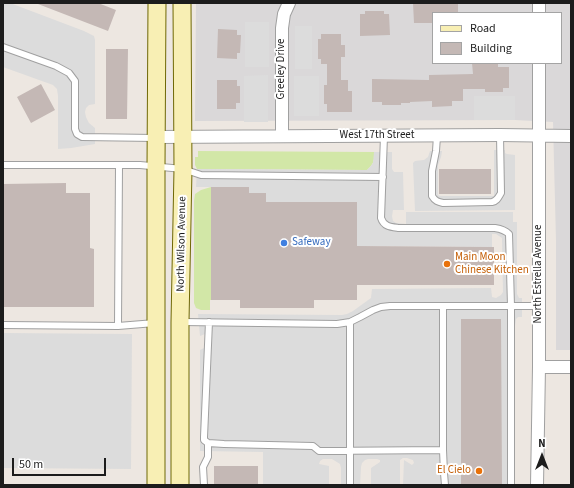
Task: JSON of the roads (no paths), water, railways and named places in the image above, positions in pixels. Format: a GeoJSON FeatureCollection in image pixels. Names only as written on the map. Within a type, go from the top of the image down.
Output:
{"type":"FeatureCollection","features":[{"type":"Feature","properties":{"kind":"main road"},"geometry":{"type":"LineString","coordinates":[[156,485],[156,167],[158,3]]}},
{"type":"Feature","properties":{"kind":"main road","name":"North Wilson Avenue"},"geometry":{"type":"LineString","coordinates":[[180,485],[180,322],[183,169],[182,3]]}},
{"type":"Feature","properties":{"kind":"main road"},"geometry":{"type":"LineString","coordinates":[[156,229],[166,253],[166,300],[170,317],[180,322]]}},
{"type":"Feature","properties":{"kind":"street","name":"Greeley Drive"},"geometry":{"type":"LineString","coordinates":[[282,136],[282,28],[284,14],[289,3]]}},
{"type":"Feature","properties":{"kind":"street","name":"North Estrella Avenue"},"geometry":{"type":"LineString","coordinates":[[537,485],[540,367],[539,64]]}},
{"type":"Feature","properties":{"kind":"street","name":"West 17th Street"},"geometry":{"type":"LineString","coordinates":[[157,138],[282,136],[571,136]]}},
{"type":"Feature","properties":{"kind":"street"},"geometry":{"type":"LineString","coordinates":[[540,367],[571,367]]}},
{"type":"Feature","properties":{"kind":"lane"},"geometry":{"type":"LineString","coordinates":[[3,47],[56,66],[69,73],[75,81],[75,129],[77,134],[82,137],[157,138]]}},
{"type":"Feature","properties":{"kind":"lane"},"geometry":{"type":"LineString","coordinates":[[437,136],[432,171],[432,196],[434,200],[443,203],[492,202],[499,198],[501,193],[500,135]]}},
{"type":"Feature","properties":{"kind":"lane"},"geometry":{"type":"LineString","coordinates":[[384,136],[382,218],[386,225],[389,227],[399,228],[496,228],[502,229],[509,234],[511,306],[511,485]]}},
{"type":"Feature","properties":{"kind":"lane"},"geometry":{"type":"LineString","coordinates":[[3,165],[140,165],[183,169],[201,175],[383,177]]}},
{"type":"Feature","properties":{"kind":"lane"},"geometry":{"type":"LineString","coordinates":[[118,326],[119,165]]}},
{"type":"Feature","properties":{"kind":"lane"},"geometry":{"type":"LineString","coordinates":[[180,322],[337,324],[350,322],[373,310],[390,306],[539,306]]}},
{"type":"Feature","properties":{"kind":"lane"},"geometry":{"type":"LineString","coordinates":[[443,306],[443,450],[445,485]]}},
{"type":"Feature","properties":{"kind":"lane"},"geometry":{"type":"LineString","coordinates":[[209,322],[204,437],[204,440],[208,443],[313,446],[319,451],[443,450]]}},
{"type":"Feature","properties":{"kind":"lane"},"geometry":{"type":"LineString","coordinates":[[350,322],[350,485]]}},
{"type":"Feature","properties":{"kind":"lane"},"geometry":{"type":"LineString","coordinates":[[3,324],[118,326],[156,323]]}},
{"type":"Feature","properties":{"kind":"lane"},"geometry":{"type":"LineString","coordinates":[[204,485],[203,467],[208,457],[208,443]]}},
{"type":"Feature","properties":{"kind":"place","name":"Safeway"},"geometry":{"type":"Point","coordinates":[284,243]}},
{"type":"Feature","properties":{"kind":"place","name":"Main Moon Chinese Kitchen"},"geometry":{"type":"Point","coordinates":[447,264]}},
{"type":"Feature","properties":{"kind":"place","name":"El Cielo"},"geometry":{"type":"Point","coordinates":[479,471]}}]}
